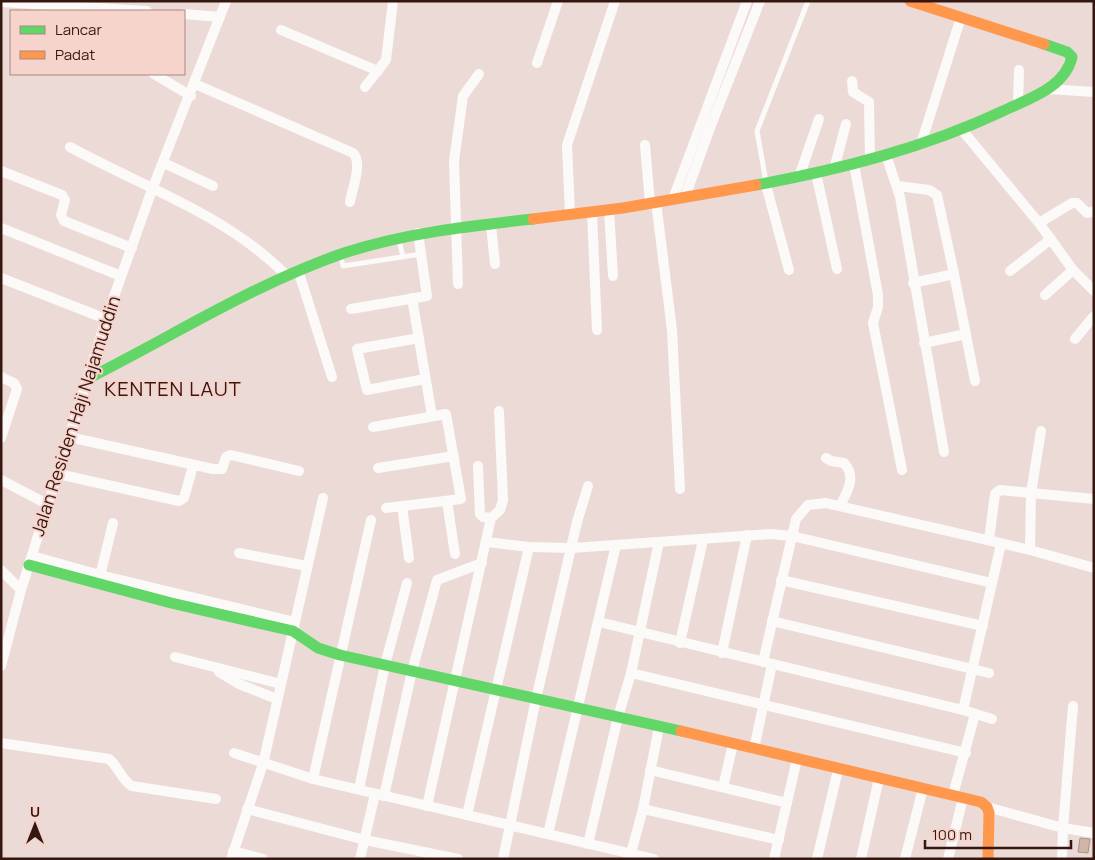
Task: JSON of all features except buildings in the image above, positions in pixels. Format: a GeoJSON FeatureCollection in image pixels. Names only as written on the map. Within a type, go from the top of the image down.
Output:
{"type":"FeatureCollection","features":[{"type":"Feature","properties":{"kind":"street","name":"Jalan Residen Haji Najamuddin"},"geometry":{"type":"LineString","coordinates":[[1,666],[5,634],[49,505],[106,319],[153,188],[191,96],[226,1]]}},
{"type":"Feature","properties":{"kind":"street"},"geometry":{"type":"LineString","coordinates":[[365,87],[387,56],[393,1]]}},
{"type":"Feature","properties":{"kind":"street"},"geometry":{"type":"LineString","coordinates":[[538,63],[558,1]]}},
{"type":"Feature","properties":{"kind":"street"},"geometry":{"type":"LineString","coordinates":[[570,215],[567,145],[615,1]]}},
{"type":"Feature","properties":{"kind":"street"},"geometry":{"type":"LineString","coordinates":[[673,199],[747,1]]}},
{"type":"Feature","properties":{"kind":"street"},"geometry":{"type":"LineString","coordinates":[[686,197],[710,128],[760,1]]}},
{"type":"Feature","properties":{"kind":"street"},"geometry":{"type":"LineString","coordinates":[[89,378],[144,352],[217,309],[286,275],[340,255],[418,233],[653,203],[766,184],[870,160],[962,130],[1018,104],[1048,89],[1069,68],[1072,61],[1070,54],[1011,32],[910,1]]}},
{"type":"Feature","properties":{"kind":"street"},"geometry":{"type":"LineString","coordinates":[[1,2],[90,4],[139,10]]}},
{"type":"Feature","properties":{"kind":"street"},"geometry":{"type":"LineString","coordinates":[[185,14],[220,17]]}},
{"type":"Feature","properties":{"kind":"street"},"geometry":{"type":"LineString","coordinates":[[921,144],[962,17]]}},
{"type":"Feature","properties":{"kind":"street"},"geometry":{"type":"LineString","coordinates":[[280,30],[378,71]]}},
{"type":"Feature","properties":{"kind":"street"},"geometry":{"type":"LineString","coordinates":[[1018,104],[1019,70]]}},
{"type":"Feature","properties":{"kind":"street"},"geometry":{"type":"LineString","coordinates":[[458,284],[454,228],[454,161],[462,99],[466,90],[479,74]]}},
{"type":"Feature","properties":{"kind":"street"},"geometry":{"type":"LineString","coordinates":[[156,75],[191,96]]}},
{"type":"Feature","properties":{"kind":"street"},"geometry":{"type":"LineString","coordinates":[[852,81],[852,91],[869,102],[870,160]]}},
{"type":"Feature","properties":{"kind":"street"},"geometry":{"type":"LineString","coordinates":[[195,84],[353,153],[357,158],[357,165],[350,202]]}},
{"type":"Feature","properties":{"kind":"street"},"geometry":{"type":"LineString","coordinates":[[1048,89],[1094,92]]}},
{"type":"Feature","properties":{"kind":"street"},"geometry":{"type":"LineString","coordinates":[[799,177],[819,119]]}},
{"type":"Feature","properties":{"kind":"street"},"geometry":{"type":"LineString","coordinates":[[834,169],[846,124]]}},
{"type":"Feature","properties":{"kind":"street"},"geometry":{"type":"LineString","coordinates":[[962,130],[1039,223],[1073,270],[1094,291]]}},
{"type":"Feature","properties":{"kind":"street"},"geometry":{"type":"LineString","coordinates":[[645,145],[672,330],[680,489]]}},
{"type":"Feature","properties":{"kind":"street"},"geometry":{"type":"LineString","coordinates":[[70,148],[153,188],[258,249],[286,275]]}},
{"type":"Feature","properties":{"kind":"street"},"geometry":{"type":"LineString","coordinates":[[886,155],[898,186],[913,283],[944,452]]}},
{"type":"Feature","properties":{"kind":"street"},"geometry":{"type":"LineString","coordinates":[[164,162],[213,186]]}},
{"type":"Feature","properties":{"kind":"street"},"geometry":{"type":"LineString","coordinates":[[854,164],[878,295],[878,307],[873,323],[902,470]]}},
{"type":"Feature","properties":{"kind":"street"},"geometry":{"type":"LineString","coordinates":[[1,171],[62,195],[65,200],[61,216],[64,221],[132,248]]}},
{"type":"Feature","properties":{"kind":"street"},"geometry":{"type":"LineString","coordinates":[[816,173],[837,269]]}},
{"type":"Feature","properties":{"kind":"street"},"geometry":{"type":"LineString","coordinates":[[766,184],[789,270]]}},
{"type":"Feature","properties":{"kind":"street"},"geometry":{"type":"LineString","coordinates":[[898,186],[929,190],[937,195],[974,381]]}},
{"type":"Feature","properties":{"kind":"street"},"geometry":{"type":"LineString","coordinates":[[1039,223],[1072,203],[1077,203],[1086,212],[1094,211]]}},
{"type":"Feature","properties":{"kind":"street"},"geometry":{"type":"LineString","coordinates":[[609,210],[613,276]]}},
{"type":"Feature","properties":{"kind":"street"},"geometry":{"type":"LineString","coordinates":[[592,212],[597,330]]}},
{"type":"Feature","properties":{"kind":"street"},"geometry":{"type":"LineString","coordinates":[[491,224],[495,264]]}},
{"type":"Feature","properties":{"kind":"street"},"geometry":{"type":"LineString","coordinates":[[1,228],[121,276]]}},
{"type":"Feature","properties":{"kind":"street"},"geometry":{"type":"LineString","coordinates":[[350,309],[427,296],[418,233]]}},
{"type":"Feature","properties":{"kind":"street"},"geometry":{"type":"LineString","coordinates":[[1010,271],[1051,239]]}},
{"type":"Feature","properties":{"kind":"street"},"geometry":{"type":"LineString","coordinates":[[298,270],[332,377]]}},
{"type":"Feature","properties":{"kind":"street"},"geometry":{"type":"LineString","coordinates":[[1045,295],[1073,270]]}},
{"type":"Feature","properties":{"kind":"street"},"geometry":{"type":"LineString","coordinates":[[913,283],[954,274]]}},
{"type":"Feature","properties":{"kind":"street"},"geometry":{"type":"LineString","coordinates":[[1,278],[106,319]]}},
{"type":"Feature","properties":{"kind":"street"},"geometry":{"type":"LineString","coordinates":[[412,298],[432,416]]}},
{"type":"Feature","properties":{"kind":"street"},"geometry":{"type":"LineString","coordinates":[[1076,339],[1094,316]]}},
{"type":"Feature","properties":{"kind":"street"},"geometry":{"type":"LineString","coordinates":[[924,343],[966,334]]}},
{"type":"Feature","properties":{"kind":"street"},"geometry":{"type":"LineString","coordinates":[[419,338],[357,349],[367,390],[426,379]]}},
{"type":"Feature","properties":{"kind":"street"},"geometry":{"type":"LineString","coordinates":[[1,377],[14,383],[17,391],[1,438]]}},
{"type":"Feature","properties":{"kind":"street"},"geometry":{"type":"LineString","coordinates":[[427,806],[453,682],[487,542],[491,518],[500,510],[503,500],[498,412]]}},
{"type":"Feature","properties":{"kind":"street"},"geometry":{"type":"LineString","coordinates":[[373,427],[446,414],[461,499],[386,508]]}},
{"type":"Feature","properties":{"kind":"street"},"geometry":{"type":"LineString","coordinates":[[1030,550],[1031,493],[1041,431]]}},
{"type":"Feature","properties":{"kind":"street"},"geometry":{"type":"LineString","coordinates":[[69,437],[193,466],[221,470],[226,457],[231,455],[299,470]]}},
{"type":"Feature","properties":{"kind":"street"},"geometry":{"type":"LineString","coordinates":[[378,468],[454,456]]}},
{"type":"Feature","properties":{"kind":"street"},"geometry":{"type":"LineString","coordinates":[[826,458],[831,461],[844,463],[850,473],[849,490],[840,506]]}},
{"type":"Feature","properties":{"kind":"street"},"geometry":{"type":"LineString","coordinates":[[58,474],[179,501],[184,498],[193,466]]}},
{"type":"Feature","properties":{"kind":"street"},"geometry":{"type":"LineString","coordinates":[[478,466],[480,514],[483,517],[491,518]]}},
{"type":"Feature","properties":{"kind":"street"},"geometry":{"type":"LineString","coordinates":[[1,480],[49,505]]}},
{"type":"Feature","properties":{"kind":"street"},"geometry":{"type":"LineString","coordinates":[[503,859],[536,699],[578,516],[588,486]]}},
{"type":"Feature","properties":{"kind":"street"},"geometry":{"type":"LineString","coordinates":[[989,540],[994,494],[1000,490],[1094,499]]}},
{"type":"Feature","properties":{"kind":"street"},"geometry":{"type":"LineString","coordinates":[[263,859],[232,855],[263,764],[323,498]]}},
{"type":"Feature","properties":{"kind":"street"},"geometry":{"type":"LineString","coordinates":[[447,500],[455,554]]}},
{"type":"Feature","properties":{"kind":"street"},"geometry":{"type":"LineString","coordinates":[[754,749],[764,706],[772,621],[796,519],[805,506],[826,503],[840,506],[1030,550],[1094,568]]}},
{"type":"Feature","properties":{"kind":"street"},"geometry":{"type":"LineString","coordinates":[[402,506],[410,558]]}},
{"type":"Feature","properties":{"kind":"street"},"geometry":{"type":"LineString","coordinates":[[313,779],[371,520]]}},
{"type":"Feature","properties":{"kind":"street"},"geometry":{"type":"LineString","coordinates":[[99,580],[113,522]]}},
{"type":"Feature","properties":{"kind":"street"},"geometry":{"type":"LineString","coordinates":[[487,542],[529,547],[572,548],[703,540],[747,535],[792,536],[992,584]]}},
{"type":"Feature","properties":{"kind":"street"},"geometry":{"type":"LineString","coordinates":[[722,653],[747,535]]}},
{"type":"Feature","properties":{"kind":"street"},"geometry":{"type":"LineString","coordinates":[[680,643],[703,540]]}},
{"type":"Feature","properties":{"kind":"street"},"geometry":{"type":"LineString","coordinates":[[588,844],[618,717],[631,674],[659,542]]}},
{"type":"Feature","properties":{"kind":"street"},"geometry":{"type":"LineString","coordinates":[[963,710],[1001,544]]}},
{"type":"Feature","properties":{"kind":"street"},"geometry":{"type":"LineString","coordinates":[[548,834],[616,545]]}},
{"type":"Feature","properties":{"kind":"street"},"geometry":{"type":"LineString","coordinates":[[467,815],[529,547]]}},
{"type":"Feature","properties":{"kind":"street"},"geometry":{"type":"LineString","coordinates":[[239,553],[307,566]]}},
{"type":"Feature","properties":{"kind":"street"},"geometry":{"type":"LineString","coordinates":[[31,560],[99,580],[294,626],[318,648],[340,655],[453,682],[577,707],[838,770],[958,796],[980,802],[987,807],[1058,826],[1094,833]]}},
{"type":"Feature","properties":{"kind":"street"},"geometry":{"type":"LineString","coordinates":[[360,859],[437,580],[482,562]]}},
{"type":"Feature","properties":{"kind":"street"},"geometry":{"type":"LineString","coordinates":[[1,570],[21,590]]}},
{"type":"Feature","properties":{"kind":"street"},"geometry":{"type":"LineString","coordinates":[[781,580],[983,626]]}},
{"type":"Feature","properties":{"kind":"street"},"geometry":{"type":"LineString","coordinates":[[359,790],[385,665],[407,583]]}},
{"type":"Feature","properties":{"kind":"street"},"geometry":{"type":"LineString","coordinates":[[772,621],[988,673]]}},
{"type":"Feature","properties":{"kind":"street"},"geometry":{"type":"LineString","coordinates":[[599,622],[963,710],[992,719]]}},
{"type":"Feature","properties":{"kind":"street"},"geometry":{"type":"LineString","coordinates":[[175,657],[214,669],[280,684]]}},
{"type":"Feature","properties":{"kind":"street"},"geometry":{"type":"LineString","coordinates":[[214,669],[239,684],[277,699]]}},
{"type":"Feature","properties":{"kind":"street"},"geometry":{"type":"LineString","coordinates":[[631,674],[966,754]]}},
{"type":"Feature","properties":{"kind":"street"},"geometry":{"type":"LineString","coordinates":[[1062,859],[1058,826],[1073,706]]}},
{"type":"Feature","properties":{"kind":"street"},"geometry":{"type":"LineString","coordinates":[[948,859],[958,796],[975,714]]}},
{"type":"Feature","properties":{"kind":"street"},"geometry":{"type":"LineString","coordinates":[[631,853],[643,809],[659,727]]}},
{"type":"Feature","properties":{"kind":"street"},"geometry":{"type":"LineString","coordinates":[[1,743],[109,760],[115,764],[127,783],[132,786],[216,798]]}},
{"type":"Feature","properties":{"kind":"street"},"geometry":{"type":"LineString","coordinates":[[723,787],[732,744]]}},
{"type":"Feature","properties":{"kind":"street"},"geometry":{"type":"LineString","coordinates":[[234,753],[313,779],[654,859]]}},
{"type":"Feature","properties":{"kind":"street"},"geometry":{"type":"LineString","coordinates":[[774,859],[797,760]]}},
{"type":"Feature","properties":{"kind":"street"},"geometry":{"type":"LineString","coordinates":[[650,770],[787,802]]}},
{"type":"Feature","properties":{"kind":"street"},"geometry":{"type":"LineString","coordinates":[[817,859],[838,770]]}},
{"type":"Feature","properties":{"kind":"street"},"geometry":{"type":"LineString","coordinates":[[861,859],[879,778]]}},
{"type":"Feature","properties":{"kind":"street"},"geometry":{"type":"LineString","coordinates":[[905,859],[923,788]]}},
{"type":"Feature","properties":{"kind":"street"},"geometry":{"type":"LineString","coordinates":[[987,807],[988,859]]}},
{"type":"Feature","properties":{"kind":"street"},"geometry":{"type":"LineString","coordinates":[[247,809],[365,840],[458,859]]}},
{"type":"Feature","properties":{"kind":"street"},"geometry":{"type":"LineString","coordinates":[[643,809],[779,840]]}},
{"type":"Feature","properties":{"kind":"lane"},"geometry":{"type":"LineString","coordinates":[[766,184],[757,131],[808,1]]}},
{"type":"Feature","properties":{"kind":"lane"},"geometry":{"type":"LineString","coordinates":[[399,238],[403,257]]}},
{"type":"Feature","properties":{"kind":"lane"},"geometry":{"type":"LineString","coordinates":[[340,255],[343,266],[421,254]]}},
{"type":"Feature","properties":{"kind":"traffic: fast"},"geometry":{"type":"LineString","coordinates":[[756,185],[820,172],[882,156],[943,136],[1034,97],[1054,85],[1062,77],[1072,57],[1067,52],[1044,44]]}},
{"type":"Feature","properties":{"kind":"traffic: fast"},"geometry":{"type":"LineString","coordinates":[[89,378],[246,295],[344,253],[414,235],[533,219]]}},
{"type":"Feature","properties":{"kind":"traffic: fast"},"geometry":{"type":"LineString","coordinates":[[29,565],[171,603],[293,631],[318,648],[340,655],[681,731]]}},
{"type":"Feature","properties":{"kind":"traffic: slow"},"geometry":{"type":"LineString","coordinates":[[910,1],[1044,44]]}},
{"type":"Feature","properties":{"kind":"traffic: slow"},"geometry":{"type":"LineString","coordinates":[[533,219],[623,208],[756,185]]}},
{"type":"Feature","properties":{"kind":"traffic: slow"},"geometry":{"type":"LineString","coordinates":[[681,731],[981,802],[987,807],[989,813],[988,859]]}},
{"type":"Feature","properties":{"kind":"district","name":"KENTEN LAUT"},"geometry":{"type":"Point","coordinates":[173,389]}}]}
